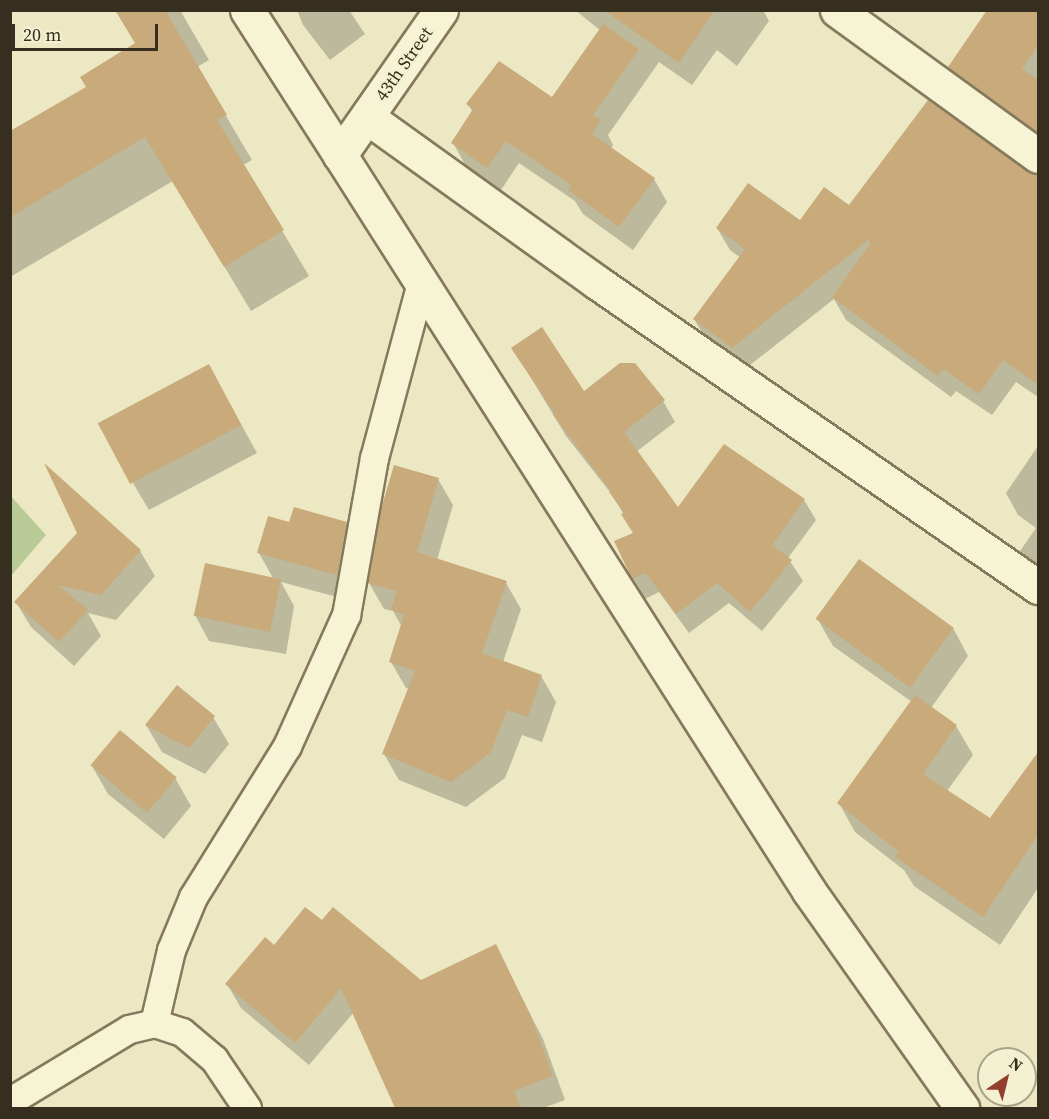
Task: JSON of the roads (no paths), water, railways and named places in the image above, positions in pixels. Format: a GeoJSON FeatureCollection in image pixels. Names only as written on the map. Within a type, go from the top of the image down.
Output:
{"type":"FeatureCollection","features":[{"type":"Feature","properties":{"kind":"street"},"geometry":{"type":"LineString","coordinates":[[247,10],[809,891],[962,1108]]}},
{"type":"Feature","properties":{"kind":"street","name":"43th Street"},"geometry":{"type":"LineString","coordinates":[[340,155],[441,10]]}},
{"type":"Feature","properties":{"kind":"street"},"geometry":{"type":"LineString","coordinates":[[837,10],[1038,156]]}},
{"type":"Feature","properties":{"kind":"street"},"geometry":{"type":"LineString","coordinates":[[367,117],[598,283],[1038,587]]}},
{"type":"Feature","properties":{"kind":"lane"},"geometry":{"type":"LineString","coordinates":[[154,1023],[171,950],[193,897],[287,746],[346,615],[374,458],[421,282]]}},
{"type":"Feature","properties":{"kind":"lane"},"geometry":{"type":"LineString","coordinates":[[10,1101],[129,1029],[154,1023],[182,1032],[214,1059],[247,1108]]}}]}
